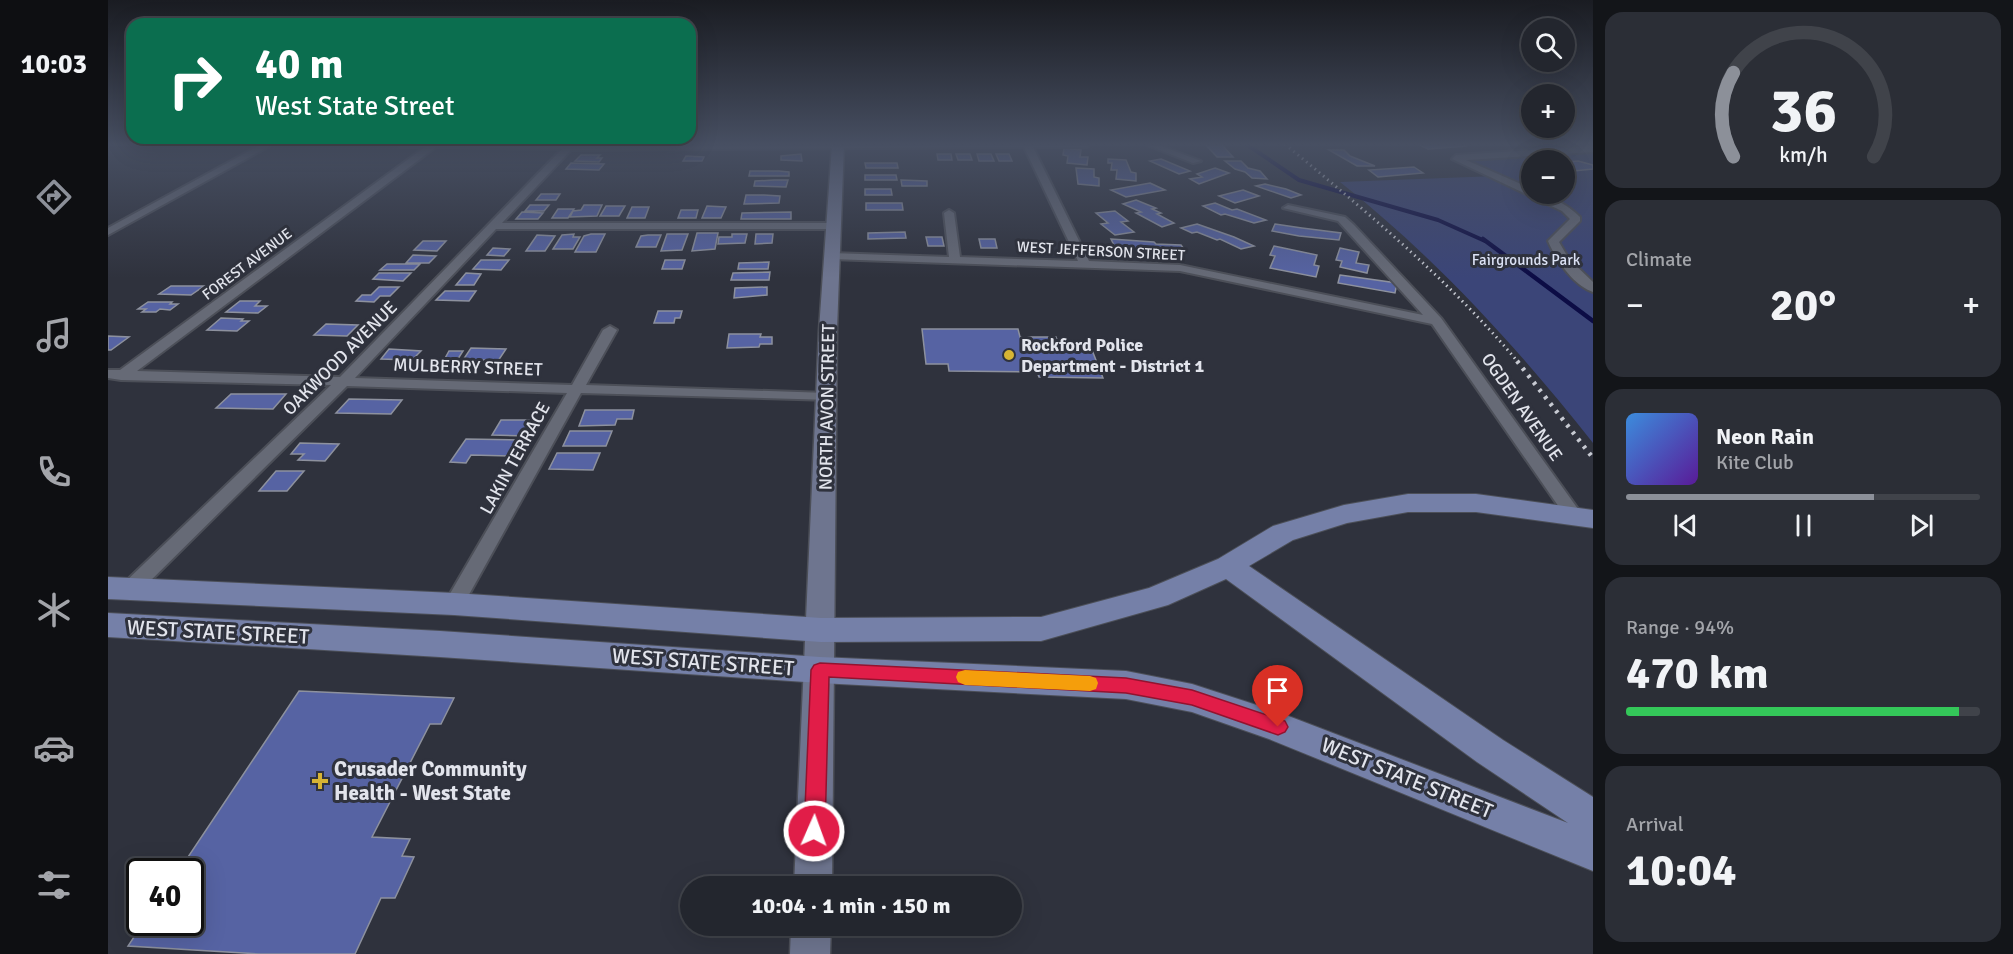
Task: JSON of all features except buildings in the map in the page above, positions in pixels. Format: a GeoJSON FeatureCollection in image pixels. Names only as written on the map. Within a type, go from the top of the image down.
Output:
{"type":"FeatureCollection","features":[{"type":"Feature","properties":{"kind":"main road","name":"WEST STATE STREET"},"geometry":{"type":"LineString","coordinates":[[119,588],[454,604],[821,630],[1041,629],[1157,597],[1228,566],[1283,533],[1344,514],[1408,503],[1476,503],[1584,518]]}},
{"type":"Feature","properties":{"kind":"main road"},"geometry":{"type":"LineString","coordinates":[[1228,566],[1490,750],[1593,818]]}},
{"type":"Feature","properties":{"kind":"main road","name":"WEST STATE STREET"},"geometry":{"type":"LineString","coordinates":[[108,625],[440,644],[820,670],[1126,685],[1192,698],[1278,727],[1593,852]]}},
{"type":"Feature","properties":{"kind":"street"},"geometry":{"type":"LineString","coordinates":[[108,232],[187,189]]}},
{"type":"Feature","properties":{"kind":"street","name":"FOREST AVENUE"},"geometry":{"type":"LineString","coordinates":[[108,385],[115,374],[373,189]]}},
{"type":"Feature","properties":{"kind":"street","name":"OAKWOOD AVENUE"},"geometry":{"type":"LineString","coordinates":[[119,588],[342,382],[530,189]]}},
{"type":"Feature","properties":{"kind":"street","name":"NORTH AVON STREET"},"geometry":{"type":"LineString","coordinates":[[813,876],[831,256],[835,189]]}},
{"type":"Feature","properties":{"kind":"street"},"geometry":{"type":"LineString","coordinates":[[1048,189],[1085,264]]}},
{"type":"Feature","properties":{"kind":"street"},"geometry":{"type":"LineString","coordinates":[[1555,204],[1566,209],[1576,219],[1553,241],[1560,257],[1568,267],[1593,288]]}},
{"type":"Feature","properties":{"kind":"street","name":"OGDEN AVENUE"},"geometry":{"type":"LineString","coordinates":[[1288,208],[1341,219],[1436,321],[1584,518]]}},
{"type":"Feature","properties":{"kind":"street"},"geometry":{"type":"LineString","coordinates":[[949,213],[955,261]]}},
{"type":"Feature","properties":{"kind":"street"},"geometry":{"type":"LineString","coordinates":[[494,226],[833,226]]}},
{"type":"Feature","properties":{"kind":"street","name":"WEST JEFFERSON STREET"},"geometry":{"type":"LineString","coordinates":[[831,256],[1180,268],[1436,321]]}},
{"type":"Feature","properties":{"kind":"street","name":"LAKIN TERRACE"},"geometry":{"type":"LineString","coordinates":[[454,604],[609,330]]}},
{"type":"Feature","properties":{"kind":"street","name":"MULBERRY STREET"},"geometry":{"type":"LineString","coordinates":[[115,374],[827,397]]}},
{"type":"Feature","properties":{"kind":"street"},"geometry":{"type":"LineString","coordinates":[[810,954],[811,936]]}},
{"type":"Feature","properties":{"kind":"green space","name":"Fairgrounds Park"},"geometry":{"type":"Polygon","coordinates":[[[1348,189],[1521,189],[1521,204],[1575,204],[1575,189],[1593,189],[1593,443],[1505,338],[1409,241],[1348,189]]]}},
{"type":"Feature","properties":{"kind":"waterway"},"geometry":{"type":"LineString","coordinates":[[1329,189],[1438,220],[1485,241]]}},
{"type":"Feature","properties":{"kind":"waterway"},"geometry":{"type":"LineString","coordinates":[[1483,239],[1593,321]]}},
{"type":"Feature","properties":{"kind":"railway"},"geometry":{"type":"LineString","coordinates":[[1338,189],[1436,275],[1518,362]]}},
{"type":"Feature","properties":{"kind":"railway"},"geometry":{"type":"LineString","coordinates":[[1517,361],[1593,458]]}},
{"type":"Feature","properties":{"kind":"slow traffic"},"geometry":{"type":"LineString","coordinates":[[965,677],[1090,683]]}},
{"type":"Feature","properties":{"kind":"place","name":"Rockford Police Department - District 1"},"geometry":{"type":"Point","coordinates":[1009,355]}},
{"type":"Feature","properties":{"kind":"place","name":"Crusader Community Health - West State"},"geometry":{"type":"Point","coordinates":[320,781]}},
{"type":"Feature","properties":{"kind":"route"},"geometry":{"type":"LineString","coordinates":[[814,831],[820,670],[1126,685],[1192,698],[1278,727]]}}]}
